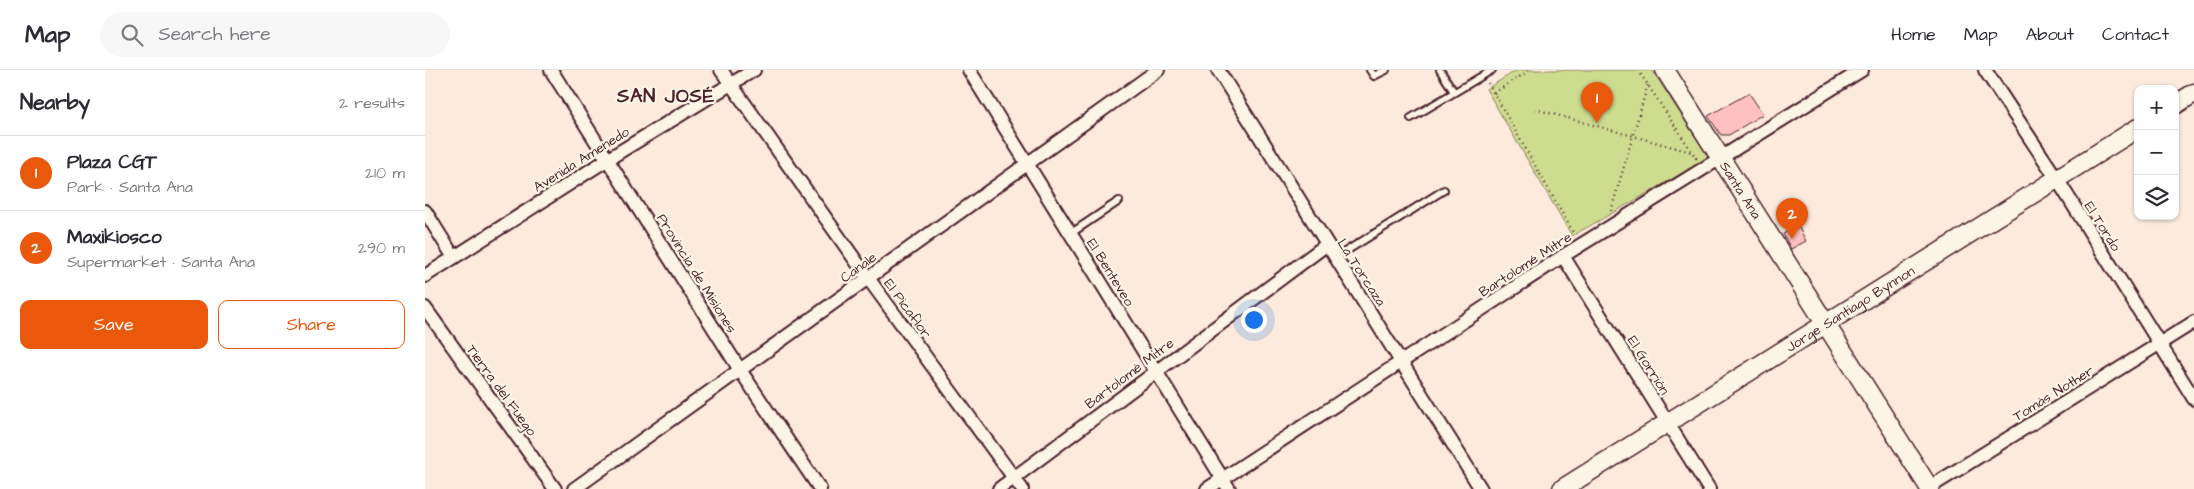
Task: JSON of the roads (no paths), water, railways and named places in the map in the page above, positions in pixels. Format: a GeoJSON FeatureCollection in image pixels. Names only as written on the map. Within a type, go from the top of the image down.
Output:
{"type":"FeatureCollection","features":[{"type":"Feature","properties":{"kind":"street","name":"Provincia de Misiones"},"geometry":{"type":"LineString","coordinates":[[551,70],[740,370],[820,489]]}},
{"type":"Feature","properties":{"kind":"street","name":"El Picaflor"},"geometry":{"type":"LineString","coordinates":[[721,70],[868,278],[1022,489]]}},
{"type":"Feature","properties":{"kind":"street","name":"Avenida Amenedo"},"geometry":{"type":"LineString","coordinates":[[425,276],[453,256],[754,70]]}},
{"type":"Feature","properties":{"kind":"street","name":"El Benteveo"},"geometry":{"type":"LineString","coordinates":[[969,70],[1157,371],[1225,484]]}},
{"type":"Feature","properties":{"kind":"street","name":"Canale"},"geometry":{"type":"LineString","coordinates":[[575,489],[1158,70]]}},
{"type":"Feature","properties":{"kind":"street","name":"La Torcaza"},"geometry":{"type":"LineString","coordinates":[[1218,70],[1326,245],[1403,362],[1481,489]]}},
{"type":"Feature","properties":{"kind":"street","name":"Santa Ana"},"geometry":{"type":"LineString","coordinates":[[1665,70],[1929,488]]}},
{"type":"Feature","properties":{"kind":"street","name":"Bartolomé Mitre"},"geometry":{"type":"LineString","coordinates":[[1207,489],[1225,484],[1403,362],[1563,256],[1862,70]]}},
{"type":"Feature","properties":{"kind":"street","name":"El Tordo"},"geometry":{"type":"LineString","coordinates":[[1985,70],[2057,179],[2194,399]]}},
{"type":"Feature","properties":{"kind":"street"},"geometry":{"type":"LineString","coordinates":[[2179,102],[2194,93]]}},
{"type":"Feature","properties":{"kind":"street","name":"Jorge Santiago Bynnon"},"geometry":{"type":"LineString","coordinates":[[1562,489],[2135,130]]}},
{"type":"Feature","properties":{"kind":"street"},"geometry":{"type":"LineString","coordinates":[[425,211],[453,256]]}},
{"type":"Feature","properties":{"kind":"street","name":"Bartolomé Mitre"},"geometry":{"type":"LineString","coordinates":[[999,489],[1326,245]]}},
{"type":"Feature","properties":{"kind":"street","name":"El Gorrión"},"geometry":{"type":"LineString","coordinates":[[1563,256],[1709,489]]}},
{"type":"Feature","properties":{"kind":"street","name":"Tierra del Fuego"},"geometry":{"type":"LineString","coordinates":[[425,308],[555,489]]}},
{"type":"Feature","properties":{"kind":"street","name":"Tomás Nother"},"geometry":{"type":"LineString","coordinates":[[1929,488],[2194,322]]}},
{"type":"Feature","properties":{"kind":"lane"},"geometry":{"type":"LineString","coordinates":[[1370,70],[1374,76],[1386,70]]}},
{"type":"Feature","properties":{"kind":"lane"},"geometry":{"type":"LineString","coordinates":[[1440,70],[1453,92]]}},
{"type":"Feature","properties":{"kind":"lane"},"geometry":{"type":"LineString","coordinates":[[1411,118],[1492,70]]}},
{"type":"Feature","properties":{"kind":"lane"},"geometry":{"type":"LineString","coordinates":[[1335,258],[1444,190]]}},
{"type":"Feature","properties":{"kind":"lane"},"geometry":{"type":"LineString","coordinates":[[1070,234],[1119,201]]}},
{"type":"Feature","properties":{"kind":"place","name":"Plaza CGT"},"geometry":{"type":"Point","coordinates":[1597,123]}},
{"type":"Feature","properties":{"kind":"place","name":"Maxikiosco"},"geometry":{"type":"Point","coordinates":[1792,239]}},
{"type":"Feature","properties":{"kind":"district","name":"SAN JOSÉ"},"geometry":{"type":"Point","coordinates":[666,95]}}]}
